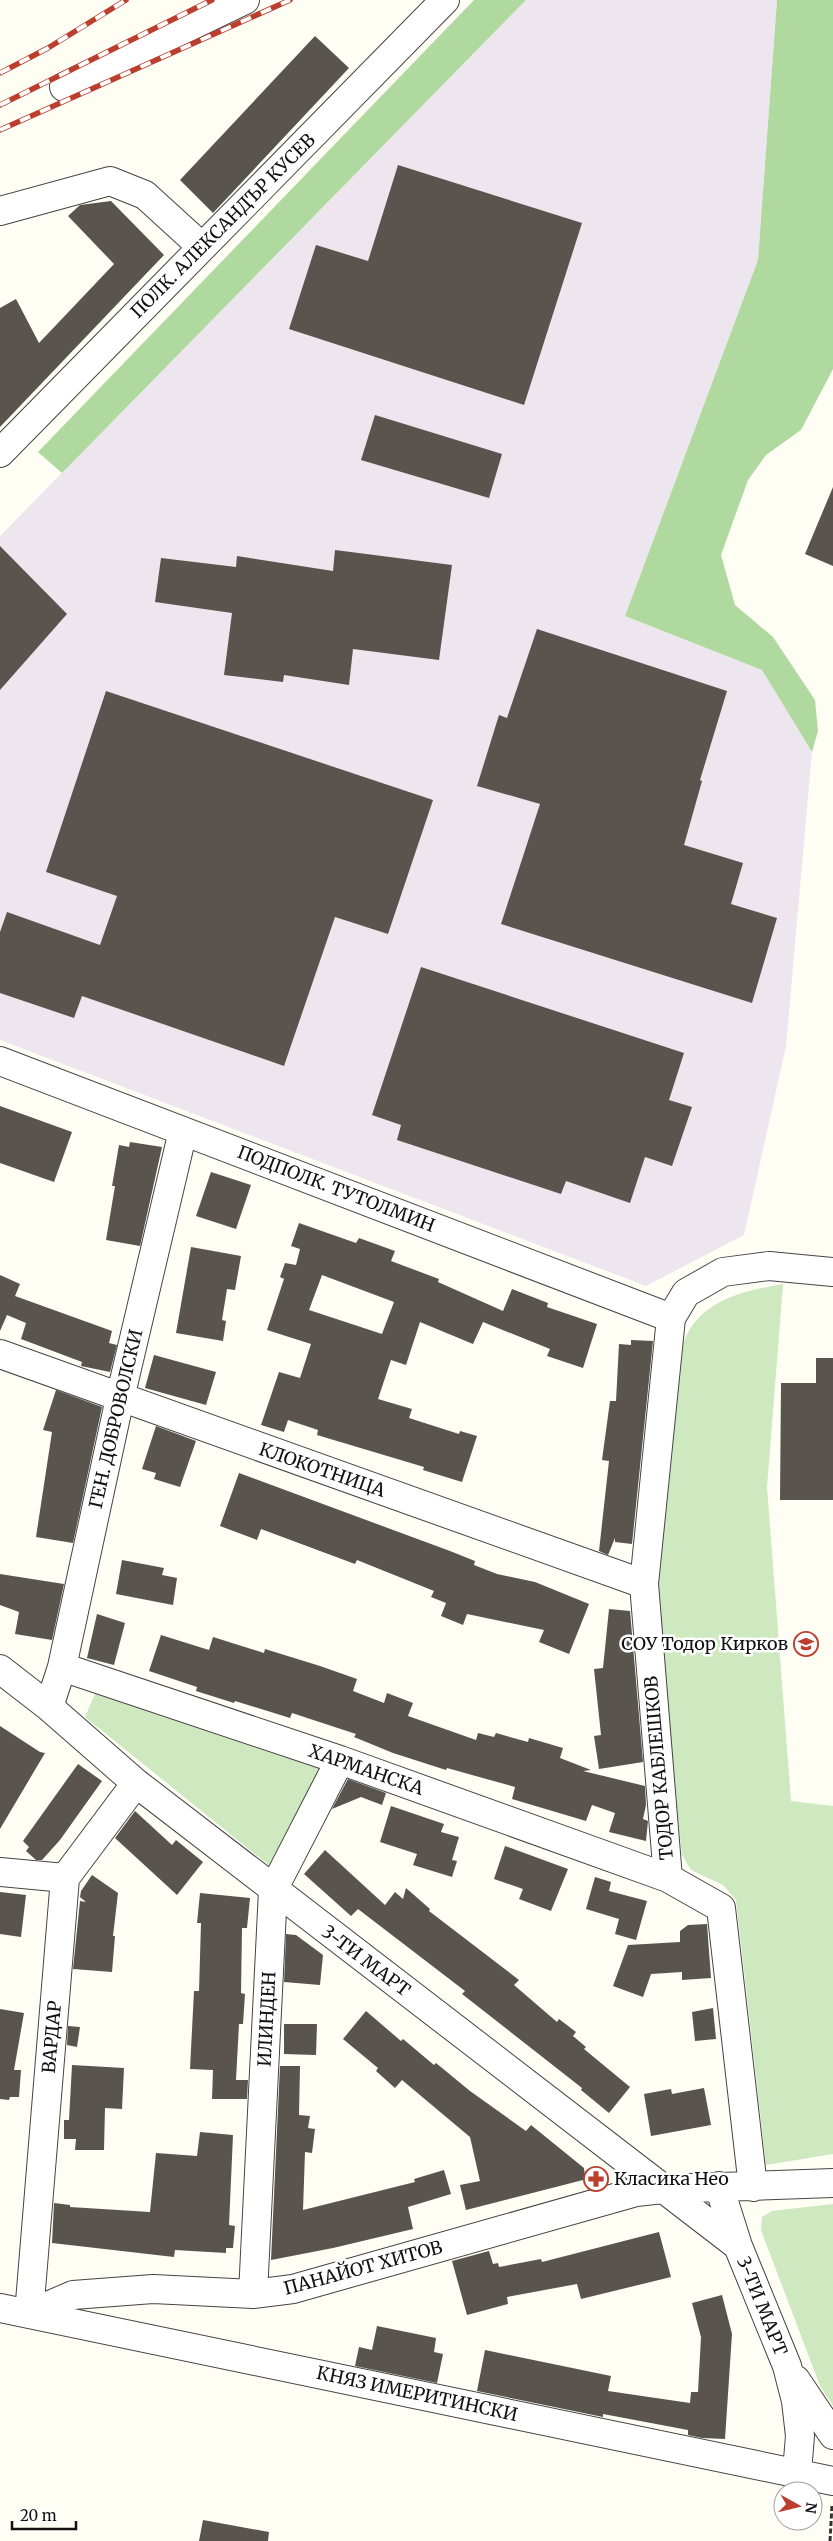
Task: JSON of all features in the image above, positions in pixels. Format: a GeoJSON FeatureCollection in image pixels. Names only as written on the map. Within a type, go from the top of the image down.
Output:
{"type":"FeatureCollection","features":[{"type":"Feature","properties":{"kind":"street"},"geometry":{"type":"LineString","coordinates":[[64,87],[246,0]]}},
{"type":"Feature","properties":{"kind":"street","name":"ПОЛК. АЛЕКСАНДЪР КУСЕВ"},"geometry":{"type":"LineString","coordinates":[[0,452],[445,0]]}},
{"type":"Feature","properties":{"kind":"street"},"geometry":{"type":"LineString","coordinates":[[0,211],[110,181],[145,195],[202,247]]}},
{"type":"Feature","properties":{"kind":"street","name":"ПОДПОЛК. ТУТОЛМИН"},"geometry":{"type":"LineString","coordinates":[[0,1061],[672,1318]]}},
{"type":"Feature","properties":{"kind":"street","name":"ГЕН. ДОБРОВОЛСКИ"},"geometry":{"type":"LineString","coordinates":[[48,1706],[62,1667],[120,1398],[182,1131]]}},
{"type":"Feature","properties":{"kind":"street"},"geometry":{"type":"LineString","coordinates":[[672,1318],[686,1293],[723,1272],[769,1266],[833,1272]]}},
{"type":"Feature","properties":{"kind":"street","name":"ТОДОР КАБЛЕШКОВ"},"geometry":{"type":"LineString","coordinates":[[672,1318],[644,1584],[668,1878],[721,1908],[753,2187]]}},
{"type":"Feature","properties":{"kind":"street","name":"КЛОКОТНИЦА"},"geometry":{"type":"LineString","coordinates":[[0,1354],[644,1584]]}},
{"type":"Feature","properties":{"kind":"street","name":"ХАРМАНСКА"},"geometry":{"type":"LineString","coordinates":[[62,1667],[340,1760],[668,1878]]}},
{"type":"Feature","properties":{"kind":"street","name":"3-ТИ МАРТ"},"geometry":{"type":"LineString","coordinates":[[0,1669],[48,1706],[136,1784],[738,2246]]}},
{"type":"Feature","properties":{"kind":"street","name":"ИЛИНДЕН"},"geometry":{"type":"LineString","coordinates":[[254,2294],[273,1890],[340,1760]]}},
{"type":"Feature","properties":{"kind":"street"},"geometry":{"type":"LineString","coordinates":[[0,1872],[64,1878],[136,1784]]}},
{"type":"Feature","properties":{"kind":"street","name":"ВАРДАР"},"geometry":{"type":"LineString","coordinates":[[29,2314],[64,1878]]}},
{"type":"Feature","properties":{"kind":"street","name":"ПАНАЙОТ ХИТОВ"},"geometry":{"type":"LineString","coordinates":[[29,2314],[73,2295],[153,2289],[254,2294],[293,2289],[636,2192],[663,2188],[753,2187],[833,2183]]}},
{"type":"Feature","properties":{"kind":"street","name":"3-ТИ МАРТ"},"geometry":{"type":"LineString","coordinates":[[719,2186],[738,2246],[787,2366]]}},
{"type":"Feature","properties":{"kind":"street","name":"КНЯЗ ИМЕРИТИНСКИ"},"geometry":{"type":"LineString","coordinates":[[0,2308],[797,2472],[832,2493]]}},
{"type":"Feature","properties":{"kind":"street"},"geometry":{"type":"LineString","coordinates":[[787,2366],[833,2435]]}},
{"type":"Feature","properties":{"kind":"street"},"geometry":{"type":"LineString","coordinates":[[787,2366],[796,2401],[800,2436],[797,2472]]}},
{"type":"Feature","properties":{"kind":"path"},"geometry":{"type":"LineString","coordinates":[[830,2541],[832,2493]]}},
{"type":"Feature","properties":{"kind":"shaded area"},"geometry":{"type":"Polygon","coordinates":[[[526,0],[777,0],[758,260],[625,616],[762,670],[812,752],[786,1046],[744,1235],[646,1286],[0,1040],[0,536],[526,0]]]}},
{"type":"Feature","properties":{"kind":"green space"},"geometry":{"type":"Polygon","coordinates":[[[474,0],[526,0],[62,473],[38,452],[474,0]]]}},
{"type":"Feature","properties":{"kind":"green space"},"geometry":{"type":"Polygon","coordinates":[[[777,0],[833,0],[833,369],[801,430],[766,455],[748,480],[721,555],[735,605],[773,637],[815,700],[818,731],[812,752],[762,670],[625,616],[758,260],[777,0]]]}},
{"type":"Feature","properties":{"kind":"green space"},"geometry":{"type":"Polygon","coordinates":[[[783,1284],[767,1487],[791,1801],[833,1806],[833,2154],[766,2165],[736,1900],[723,1885],[691,1870],[682,1855],[654,1584],[677,1364],[685,1338],[697,1320],[718,1303],[743,1293],[783,1284]]]}},
{"type":"Feature","properties":{"kind":"green space"},"geometry":{"type":"Polygon","coordinates":[[[98,1687],[323,1766],[271,1867],[85,1717],[98,1687]]]}},
{"type":"Feature","properties":{"kind":"green space"},"geometry":{"type":"Polygon","coordinates":[[[833,2204],[833,2406],[820,2386],[761,2230],[762,2217],[772,2211],[833,2204]]]}},
{"type":"Feature","properties":{"kind":"building"},"geometry":{"type":"Polygon","coordinates":[[[315,36],[349,68],[213,213],[180,180],[315,36]]]}},
{"type":"Feature","properties":{"kind":"building"},"geometry":{"type":"Polygon","coordinates":[[[398,165],[582,223],[524,405],[289,329],[316,245],[368,261],[398,165]]]}},
{"type":"Feature","properties":{"kind":"building"},"geometry":{"type":"Polygon","coordinates":[[[111,201],[164,255],[0,427],[0,308],[16,299],[39,343],[114,264],[68,216],[80,205],[111,201]]]}},
{"type":"Feature","properties":{"kind":"building"},"geometry":{"type":"Polygon","coordinates":[[[375,415],[502,454],[489,498],[361,460],[375,415]]]}},
{"type":"Feature","properties":{"kind":"building"},"geometry":{"type":"Polygon","coordinates":[[[833,487],[833,566],[805,554],[833,487]]]}},
{"type":"Feature","properties":{"kind":"building"},"geometry":{"type":"Polygon","coordinates":[[[0,546],[67,614],[0,690],[0,546]]]}},
{"type":"Feature","properties":{"kind":"building"},"geometry":{"type":"Polygon","coordinates":[[[335,550],[452,565],[439,660],[353,649],[349,685],[284,675],[283,682],[224,675],[232,613],[155,602],[161,558],[236,567],[237,556],[333,571],[335,550]]]}},
{"type":"Feature","properties":{"kind":"building"},"geometry":{"type":"Polygon","coordinates":[[[537,629],[727,691],[700,780],[702,781],[684,845],[743,863],[731,904],[777,918],[752,1003],[501,924],[540,804],[477,786],[499,715],[507,718],[537,629]]]}},
{"type":"Feature","properties":{"kind":"building"},"geometry":{"type":"Polygon","coordinates":[[[106,691],[433,800],[388,934],[335,917],[284,1066],[82,996],[74,1018],[0,993],[0,932],[7,912],[100,945],[117,896],[46,872],[106,691]]]}},
{"type":"Feature","properties":{"kind":"building"},"geometry":{"type":"Polygon","coordinates":[[[421,967],[684,1053],[669,1100],[692,1107],[672,1166],[645,1157],[630,1203],[566,1181],[561,1194],[397,1140],[401,1125],[372,1115],[421,967]]]}},
{"type":"Feature","properties":{"kind":"building"},"geometry":{"type":"Polygon","coordinates":[[[0,1106],[72,1132],[54,1182],[0,1163],[0,1106]]]}},
{"type":"Feature","properties":{"kind":"building"},"geometry":{"type":"Polygon","coordinates":[[[130,1142],[162,1147],[140,1246],[106,1240],[115,1186],[112,1186],[119,1145],[129,1147],[130,1142]]]}},
{"type":"Feature","properties":{"kind":"building"},"geometry":{"type":"Polygon","coordinates":[[[211,1172],[251,1185],[236,1229],[196,1216],[211,1172]]]}},
{"type":"Feature","properties":{"kind":"building"},"geometry":{"type":"Polygon","coordinates":[[[299,1223],[356,1243],[359,1238],[395,1251],[391,1261],[439,1279],[438,1282],[503,1311],[512,1289],[548,1303],[547,1307],[597,1324],[583,1368],[547,1356],[550,1349],[483,1322],[473,1344],[420,1322],[406,1365],[391,1360],[378,1399],[412,1409],[409,1418],[459,1434],[460,1431],[477,1436],[462,1482],[423,1470],[424,1467],[317,1435],[318,1430],[288,1420],[284,1432],[261,1425],[279,1372],[300,1378],[311,1344],[267,1330],[284,1279],[280,1277],[285,1263],[296,1265],[300,1249],[291,1246],[299,1223]],[[322,1275],[309,1310],[382,1334],[394,1302],[322,1275]]]}},
{"type":"Feature","properties":{"kind":"building"},"geometry":{"type":"Polygon","coordinates":[[[191,1247],[241,1256],[235,1290],[227,1289],[222,1320],[226,1321],[223,1341],[176,1333],[191,1247]]]}},
{"type":"Feature","properties":{"kind":"building"},"geometry":{"type":"Polygon","coordinates":[[[0,1275],[20,1284],[15,1296],[112,1331],[109,1343],[117,1345],[110,1372],[81,1366],[82,1362],[21,1339],[26,1323],[7,1315],[0,1331],[0,1275]]]}},
{"type":"Feature","properties":{"kind":"building"},"geometry":{"type":"Polygon","coordinates":[[[631,1340],[653,1341],[632,1544],[615,1542],[615,1538],[608,1555],[599,1551],[609,1461],[602,1460],[610,1401],[616,1401],[619,1344],[631,1345],[631,1340]]]}},
{"type":"Feature","properties":{"kind":"building"},"geometry":{"type":"Polygon","coordinates":[[[154,1355],[216,1372],[206,1405],[145,1388],[154,1355]]]}},
{"type":"Feature","properties":{"kind":"building"},"geometry":{"type":"Polygon","coordinates":[[[816,1358],[833,1358],[833,1500],[780,1500],[781,1383],[816,1383],[816,1358]]]}},
{"type":"Feature","properties":{"kind":"building"},"geometry":{"type":"Polygon","coordinates":[[[56,1390],[102,1407],[73,1543],[36,1537],[52,1432],[43,1430],[56,1390]]]}},
{"type":"Feature","properties":{"kind":"building"},"geometry":{"type":"Polygon","coordinates":[[[156,1426],[196,1441],[180,1487],[154,1479],[156,1473],[142,1469],[156,1426]]]}},
{"type":"Feature","properties":{"kind":"building"},"geometry":{"type":"Polygon","coordinates":[[[239,1473],[450,1551],[475,1561],[474,1565],[497,1574],[535,1582],[589,1604],[569,1654],[539,1642],[544,1630],[467,1614],[463,1625],[441,1616],[446,1603],[431,1597],[434,1591],[357,1560],[355,1564],[261,1529],[257,1540],[220,1526],[239,1473]]]}},
{"type":"Feature","properties":{"kind":"building"},"geometry":{"type":"Polygon","coordinates":[[[122,1560],[164,1568],[162,1575],[177,1578],[173,1605],[116,1594],[122,1560]]]}},
{"type":"Feature","properties":{"kind":"building"},"geometry":{"type":"Polygon","coordinates":[[[0,1574],[64,1584],[52,1640],[15,1634],[19,1612],[0,1605],[0,1574]]]}},
{"type":"Feature","properties":{"kind":"building"},"geometry":{"type":"Polygon","coordinates":[[[609,1609],[630,1611],[643,1762],[599,1769],[594,1736],[601,1735],[594,1669],[603,1668],[609,1609]]]}},
{"type":"Feature","properties":{"kind":"building"},"geometry":{"type":"Polygon","coordinates":[[[97,1614],[125,1623],[114,1665],[87,1658],[97,1614]]]}},
{"type":"Feature","properties":{"kind":"building"},"geometry":{"type":"Polygon","coordinates":[[[161,1635],[209,1650],[213,1637],[264,1653],[265,1649],[320,1666],[357,1679],[353,1691],[384,1703],[387,1693],[413,1703],[408,1716],[476,1740],[478,1733],[494,1737],[496,1733],[528,1742],[529,1738],[563,1748],[560,1758],[591,1770],[583,1771],[645,1786],[646,1805],[643,1819],[648,1821],[646,1841],[609,1832],[615,1813],[592,1805],[586,1821],[512,1799],[515,1787],[447,1768],[446,1770],[393,1753],[354,1737],[356,1734],[292,1713],[290,1718],[196,1691],[197,1687],[149,1671],[161,1635]]]}},
{"type":"Feature","properties":{"kind":"building"},"geometry":{"type":"Polygon","coordinates":[[[0,1726],[40,1752],[45,1753],[0,1829],[0,1726]]]}},
{"type":"Feature","properties":{"kind":"building"},"geometry":{"type":"Polygon","coordinates":[[[78,1764],[102,1781],[60,1840],[42,1860],[36,1860],[26,1851],[29,1847],[23,1841],[78,1764]]]}},
{"type":"Feature","properties":{"kind":"building"},"geometry":{"type":"Polygon","coordinates":[[[348,1779],[386,1793],[382,1805],[361,1797],[332,1809],[348,1779]]]}},
{"type":"Feature","properties":{"kind":"building"},"geometry":{"type":"Polygon","coordinates":[[[391,1806],[444,1824],[441,1832],[459,1837],[452,1860],[457,1861],[452,1877],[413,1865],[417,1854],[380,1842],[391,1806]]]}},
{"type":"Feature","properties":{"kind":"building"},"geometry":{"type":"Polygon","coordinates":[[[135,1811],[172,1845],[176,1840],[203,1862],[177,1895],[115,1838],[135,1811]]]}},
{"type":"Feature","properties":{"kind":"building"},"geometry":{"type":"Polygon","coordinates":[[[505,1846],[568,1869],[551,1911],[519,1899],[523,1889],[494,1879],[505,1846]]]}},
{"type":"Feature","properties":{"kind":"building"},"geometry":{"type":"Polygon","coordinates":[[[325,1850],[385,1905],[395,1892],[403,1899],[406,1888],[430,1909],[429,1911],[519,1980],[514,1985],[557,2022],[559,2019],[576,2032],[573,2036],[586,2047],[584,2049],[630,2087],[609,2113],[581,2090],[582,2088],[462,1994],[465,1991],[358,1909],[351,1916],[304,1874],[325,1850]]]}},
{"type":"Feature","properties":{"kind":"building"},"geometry":{"type":"Polygon","coordinates":[[[92,1875],[118,1893],[113,1936],[115,1936],[112,1972],[73,1969],[80,1901],[86,1902],[80,1897],[81,1891],[92,1875]]]}},
{"type":"Feature","properties":{"kind":"building"},"geometry":{"type":"Polygon","coordinates":[[[595,1877],[611,1882],[609,1891],[647,1901],[636,1940],[615,1934],[619,1919],[586,1909],[595,1877]]]}},
{"type":"Feature","properties":{"kind":"building"},"geometry":{"type":"Polygon","coordinates":[[[0,1892],[26,1895],[21,1937],[0,1934],[0,1892]]]}},
{"type":"Feature","properties":{"kind":"building"},"geometry":{"type":"Polygon","coordinates":[[[200,1893],[250,1898],[247,1928],[242,1928],[241,1993],[245,1994],[243,2024],[239,2024],[236,2080],[248,2080],[247,2099],[212,2099],[213,2070],[190,2069],[194,1991],[199,1991],[201,1923],[197,1923],[200,1893]]]}},
{"type":"Feature","properties":{"kind":"building"},"geometry":{"type":"Polygon","coordinates":[[[707,1924],[711,1978],[682,1980],[682,1972],[651,1974],[643,1997],[613,1986],[628,1945],[680,1942],[680,1931],[688,1925],[707,1924]]]}},
{"type":"Feature","properties":{"kind":"building"},"geometry":{"type":"Polygon","coordinates":[[[286,1934],[296,1935],[323,1955],[320,1985],[284,1982],[286,1934]]]}},
{"type":"Feature","properties":{"kind":"building"},"geometry":{"type":"Polygon","coordinates":[[[713,2008],[716,2039],[695,2041],[692,2012],[713,2008]]]}},
{"type":"Feature","properties":{"kind":"building"},"geometry":{"type":"Polygon","coordinates":[[[0,2009],[24,2013],[14,2070],[21,2070],[19,2097],[10,2097],[9,2100],[0,2099],[0,2009]]]}},
{"type":"Feature","properties":{"kind":"building"},"geometry":{"type":"Polygon","coordinates":[[[366,2011],[401,2041],[403,2039],[434,2065],[436,2063],[470,2091],[526,2131],[531,2125],[584,2168],[585,2176],[583,2180],[466,2210],[460,2185],[480,2181],[470,2137],[402,2080],[395,2088],[376,2071],[378,2068],[343,2039],[366,2011]]]}},
{"type":"Feature","properties":{"kind":"building"},"geometry":{"type":"Polygon","coordinates":[[[284,2024],[317,2024],[316,2055],[284,2054],[284,2024]]]}},
{"type":"Feature","properties":{"kind":"building"},"geometry":{"type":"Polygon","coordinates":[[[68,2026],[80,2027],[77,2047],[67,2045],[68,2026]]]}},
{"type":"Feature","properties":{"kind":"building"},"geometry":{"type":"Polygon","coordinates":[[[72,2065],[124,2068],[122,2109],[105,2108],[104,2150],[75,2150],[76,2139],[64,2139],[64,2120],[69,2120],[72,2065]]]}},
{"type":"Feature","properties":{"kind":"building"},"geometry":{"type":"Polygon","coordinates":[[[280,2066],[300,2066],[299,2115],[310,2116],[308,2128],[315,2129],[312,2153],[305,2152],[303,2210],[415,2182],[414,2179],[444,2170],[451,2194],[408,2207],[413,2229],[271,2260],[280,2066]]]}},
{"type":"Feature","properties":{"kind":"building"},"geometry":{"type":"Polygon","coordinates":[[[704,2088],[711,2125],[651,2136],[644,2094],[671,2089],[672,2094],[704,2088]]]}},
{"type":"Feature","properties":{"kind":"building"},"geometry":{"type":"Polygon","coordinates":[[[200,2132],[233,2135],[229,2225],[235,2226],[233,2248],[226,2248],[226,2253],[175,2250],[174,2257],[52,2243],[54,2203],[70,2205],[70,2207],[150,2212],[156,2153],[197,2156],[200,2132]]]}},
{"type":"Feature","properties":{"kind":"building"},"geometry":{"type":"Polygon","coordinates":[[[659,2232],[671,2277],[581,2299],[577,2284],[507,2297],[508,2304],[467,2315],[452,2261],[489,2251],[493,2264],[498,2263],[499,2267],[541,2259],[542,2262],[659,2232]]]}},
{"type":"Feature","properties":{"kind":"building"},"geometry":{"type":"Polygon","coordinates":[[[722,2295],[732,2334],[725,2439],[702,2438],[688,2435],[688,2430],[603,2414],[603,2417],[477,2391],[485,2350],[611,2376],[608,2391],[690,2403],[691,2392],[698,2392],[701,2337],[692,2303],[722,2295]]]}},
{"type":"Feature","properties":{"kind":"building"},"geometry":{"type":"Polygon","coordinates":[[[377,2326],[436,2338],[434,2352],[443,2354],[437,2383],[355,2366],[359,2347],[372,2350],[377,2326]]]}},
{"type":"Feature","properties":{"kind":"building"},"geometry":{"type":"Polygon","coordinates":[[[203,2520],[269,2532],[268,2541],[199,2541],[203,2520]]]}},
{"type":"Feature","properties":{"kind":"railway"},"geometry":{"type":"LineString","coordinates":[[0,73],[48,48],[126,0]]}},
{"type":"Feature","properties":{"kind":"railway"},"geometry":{"type":"LineString","coordinates":[[0,105],[212,0]]}},
{"type":"Feature","properties":{"kind":"railway"},"geometry":{"type":"LineString","coordinates":[[0,130],[290,0]]}},
{"type":"Feature","properties":{"kind":"place","name":"СОУ Тодор Кирков"},"geometry":{"type":"Point","coordinates":[806,1644]}},
{"type":"Feature","properties":{"kind":"place","name":"Класика Нео"},"geometry":{"type":"Point","coordinates":[596,2179]}}]}
